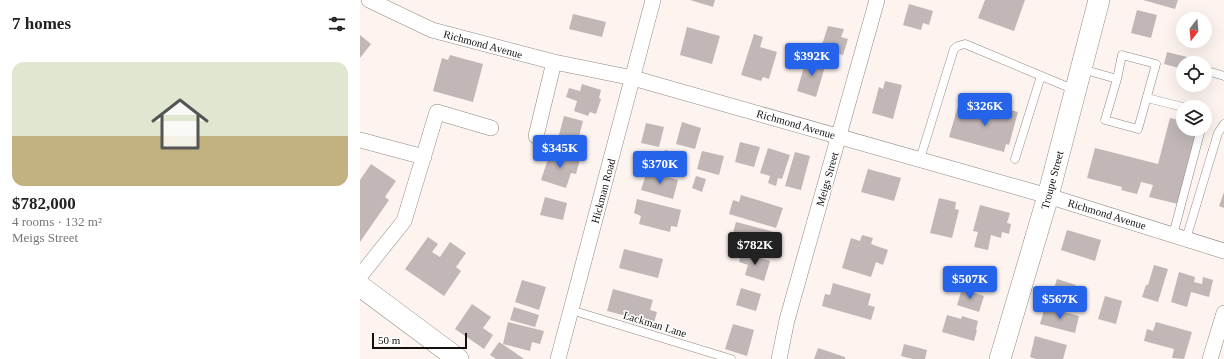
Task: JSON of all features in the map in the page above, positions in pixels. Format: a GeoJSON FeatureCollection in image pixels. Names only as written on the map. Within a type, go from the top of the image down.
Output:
{"type":"FeatureCollection","features":[{"type":"Feature","properties":{"kind":"street","name":"Richmond Avenue"},"geometry":{"type":"LineString","coordinates":[[369,0],[432,30],[554,62],[633,78],[1048,196],[1224,250]]}},
{"type":"Feature","properties":{"kind":"street","name":"Hickman Road"},"geometry":{"type":"LineString","coordinates":[[558,359],[653,0]]}},
{"type":"Feature","properties":{"kind":"street","name":"Meigs Street"},"geometry":{"type":"LineString","coordinates":[[779,359],[787,320],[840,136],[877,0]]}},
{"type":"Feature","properties":{"kind":"street","name":"Troupe Street"},"geometry":{"type":"LineString","coordinates":[[1000,359],[1048,196],[1099,0]]}},
{"type":"Feature","properties":{"kind":"street"},"geometry":{"type":"LineString","coordinates":[[536,136],[554,62]]}},
{"type":"Feature","properties":{"kind":"street"},"geometry":{"type":"LineString","coordinates":[[458,359],[361,287],[404,221],[437,112],[491,128]]}},
{"type":"Feature","properties":{"kind":"street"},"geometry":{"type":"LineString","coordinates":[[360,140],[424,157]]}},
{"type":"Feature","properties":{"kind":"street"},"geometry":{"type":"LineString","coordinates":[[1210,359],[1224,313]]}},
{"type":"Feature","properties":{"kind":"lane"},"geometry":{"type":"LineString","coordinates":[[920,159],[954,49],[958,46],[965,44],[1075,90]]}},
{"type":"Feature","properties":{"kind":"lane"},"geometry":{"type":"LineString","coordinates":[[1122,55],[1156,64],[1138,129],[1105,120],[1117,79],[1122,55]]}},
{"type":"Feature","properties":{"kind":"lane"},"geometry":{"type":"LineString","coordinates":[[1081,69],[1117,79]]}},
{"type":"Feature","properties":{"kind":"lane"},"geometry":{"type":"LineString","coordinates":[[1212,72],[1224,76]]}},
{"type":"Feature","properties":{"kind":"lane"},"geometry":{"type":"LineString","coordinates":[[1015,159],[1041,76]]}},
{"type":"Feature","properties":{"kind":"lane"},"geometry":{"type":"LineString","coordinates":[[1147,98],[1176,105]]}},
{"type":"Feature","properties":{"kind":"lane"},"geometry":{"type":"LineString","coordinates":[[1180,237],[1218,133],[1224,124]]}},
{"type":"Feature","properties":{"kind":"lane"},"geometry":{"type":"LineString","coordinates":[[1180,237],[1200,136]]}},
{"type":"Feature","properties":{"kind":"lane","name":"Lackman Lane"},"geometry":{"type":"LineString","coordinates":[[571,310],[731,359]]}},
{"type":"Feature","properties":{"kind":"building"},"geometry":{"type":"Polygon","coordinates":[[[690,0],[715,0],[713,7],[690,0]]]}},
{"type":"Feature","properties":{"kind":"building"},"geometry":{"type":"Polygon","coordinates":[[[985,0],[1025,0],[1014,31],[978,18],[985,0]]]}},
{"type":"Feature","properties":{"kind":"building"},"geometry":{"type":"Polygon","coordinates":[[[1143,0],[1178,0],[1175,9],[1143,0]]]}},
{"type":"Feature","properties":{"kind":"building"},"geometry":{"type":"Polygon","coordinates":[[[909,4],[933,11],[929,25],[923,23],[921,30],[903,25],[909,4]]]}},
{"type":"Feature","properties":{"kind":"building"},"geometry":{"type":"Polygon","coordinates":[[[1137,10],[1157,15],[1151,38],[1131,33],[1137,10]]]}},
{"type":"Feature","properties":{"kind":"building"},"geometry":{"type":"Polygon","coordinates":[[[573,14],[606,22],[602,37],[569,29],[573,14]]]}},
{"type":"Feature","properties":{"kind":"building"},"geometry":{"type":"Polygon","coordinates":[[[828,26],[844,29],[841,37],[848,39],[843,55],[821,48],[828,26]]]}},
{"type":"Feature","properties":{"kind":"building"},"geometry":{"type":"Polygon","coordinates":[[[687,27],[720,36],[712,64],[680,55],[687,27]]]}},
{"type":"Feature","properties":{"kind":"building"},"geometry":{"type":"Polygon","coordinates":[[[754,34],[763,37],[760,47],[777,52],[769,79],[763,77],[761,81],[741,75],[754,34]]]}},
{"type":"Feature","properties":{"kind":"building"},"geometry":{"type":"Polygon","coordinates":[[[360,35],[371,44],[360,58],[360,35]]]}},
{"type":"Feature","properties":{"kind":"building"},"geometry":{"type":"Polygon","coordinates":[[[1167,52],[1183,56],[1176,56],[1176,67],[1164,64],[1167,52]]]}},
{"type":"Feature","properties":{"kind":"building"},"geometry":{"type":"Polygon","coordinates":[[[450,55],[483,64],[473,102],[433,91],[442,58],[448,60],[450,55]]]}},
{"type":"Feature","properties":{"kind":"building"},"geometry":{"type":"Polygon","coordinates":[[[807,57],[826,63],[816,97],[797,91],[807,57]]]}},
{"type":"Feature","properties":{"kind":"building"},"geometry":{"type":"Polygon","coordinates":[[[885,81],[902,85],[893,119],[872,113],[879,87],[883,89],[885,81]]]}},
{"type":"Feature","properties":{"kind":"building"},"geometry":{"type":"Polygon","coordinates":[[[582,84],[601,90],[599,98],[601,99],[596,114],[590,112],[588,116],[574,111],[577,101],[566,97],[569,88],[580,91],[582,84]]]}},
{"type":"Feature","properties":{"kind":"building"},"geometry":{"type":"Polygon","coordinates":[[[993,105],[1018,112],[1009,145],[1006,144],[1004,152],[949,137],[958,106],[990,116],[993,105]]]}},
{"type":"Feature","properties":{"kind":"building"},"geometry":{"type":"Polygon","coordinates":[[[564,116],[583,121],[578,140],[559,135],[564,116]]]}},
{"type":"Feature","properties":{"kind":"building"},"geometry":{"type":"Polygon","coordinates":[[[1170,118],[1176,119],[1176,136],[1196,136],[1178,204],[1149,197],[1153,185],[1141,182],[1137,194],[1121,190],[1122,187],[1087,178],[1095,148],[1158,164],[1170,118]]]}},
{"type":"Feature","properties":{"kind":"building"},"geometry":{"type":"Polygon","coordinates":[[[682,122],[701,128],[695,149],[676,144],[682,122]]]}},
{"type":"Feature","properties":{"kind":"building"},"geometry":{"type":"Polygon","coordinates":[[[646,123],[664,127],[659,147],[641,143],[646,123]]]}},
{"type":"Feature","properties":{"kind":"building"},"geometry":{"type":"Polygon","coordinates":[[[740,142],[760,147],[754,167],[735,162],[740,142]]]}},
{"type":"Feature","properties":{"kind":"building"},"geometry":{"type":"Polygon","coordinates":[[[768,148],[790,155],[782,179],[778,178],[776,186],[768,183],[770,176],[760,173],[768,148]]]}},
{"type":"Feature","properties":{"kind":"building"},"geometry":{"type":"Polygon","coordinates":[[[665,150],[679,154],[676,168],[661,164],[665,150]]]}},
{"type":"Feature","properties":{"kind":"building"},"geometry":{"type":"Polygon","coordinates":[[[555,151],[580,159],[576,174],[571,173],[566,188],[541,180],[548,159],[552,160],[555,151]]]}},
{"type":"Feature","properties":{"kind":"building"},"geometry":{"type":"Polygon","coordinates":[[[702,151],[724,156],[719,175],[697,169],[702,151]]]}},
{"type":"Feature","properties":{"kind":"building"},"geometry":{"type":"Polygon","coordinates":[[[795,152],[810,156],[801,190],[785,186],[795,152]]]}},
{"type":"Feature","properties":{"kind":"building"},"geometry":{"type":"Polygon","coordinates":[[[371,164],[396,181],[385,197],[389,200],[360,242],[360,180],[371,164]]]}},
{"type":"Feature","properties":{"kind":"building"},"geometry":{"type":"Polygon","coordinates":[[[868,169],[901,178],[894,201],[861,192],[868,169]]]}},
{"type":"Feature","properties":{"kind":"building"},"geometry":{"type":"Polygon","coordinates":[[[647,171],[678,180],[673,199],[641,190],[647,171]]]}},
{"type":"Feature","properties":{"kind":"building"},"geometry":{"type":"Polygon","coordinates":[[[696,176],[706,179],[702,192],[692,188],[696,176]]]}},
{"type":"Feature","properties":{"kind":"building"},"geometry":{"type":"Polygon","coordinates":[[[1224,192],[1224,208],[1219,206],[1224,192]]]}},
{"type":"Feature","properties":{"kind":"building"},"geometry":{"type":"Polygon","coordinates":[[[741,195],[783,208],[776,228],[729,214],[733,200],[739,202],[741,195]]]}},
{"type":"Feature","properties":{"kind":"building"},"geometry":{"type":"Polygon","coordinates":[[[545,197],[567,203],[563,220],[540,215],[545,197]]]}},
{"type":"Feature","properties":{"kind":"building"},"geometry":{"type":"Polygon","coordinates":[[[939,198],[956,202],[955,209],[959,210],[952,238],[930,233],[939,198]]]}},
{"type":"Feature","properties":{"kind":"building"},"geometry":{"type":"Polygon","coordinates":[[[637,199],[681,210],[677,227],[671,226],[670,232],[639,224],[641,216],[634,213],[637,199]]]}},
{"type":"Feature","properties":{"kind":"building"},"geometry":{"type":"Polygon","coordinates":[[[980,205],[1010,213],[1007,223],[1011,224],[1009,234],[1002,232],[1001,238],[991,235],[988,250],[974,247],[978,232],[973,231],[980,205]]]}},
{"type":"Feature","properties":{"kind":"building"},"geometry":{"type":"Polygon","coordinates":[[[736,222],[774,232],[769,251],[731,240],[736,222]]]}},
{"type":"Feature","properties":{"kind":"building"},"geometry":{"type":"Polygon","coordinates":[[[1067,230],[1101,240],[1095,261],[1061,250],[1067,230]]]}},
{"type":"Feature","properties":{"kind":"building"},"geometry":{"type":"Polygon","coordinates":[[[862,235],[873,238],[871,244],[888,250],[883,265],[876,262],[871,277],[842,268],[851,238],[860,241],[862,235]]]}},
{"type":"Feature","properties":{"kind":"building"},"geometry":{"type":"Polygon","coordinates":[[[428,237],[438,244],[432,252],[440,257],[450,242],[466,253],[456,267],[461,271],[444,296],[405,269],[428,237]]]}},
{"type":"Feature","properties":{"kind":"building"},"geometry":{"type":"Polygon","coordinates":[[[624,249],[663,259],[658,278],[619,268],[624,249]]]}},
{"type":"Feature","properties":{"kind":"building"},"geometry":{"type":"Polygon","coordinates":[[[742,252],[770,261],[764,281],[745,275],[748,265],[739,262],[742,252]]]}},
{"type":"Feature","properties":{"kind":"building"},"geometry":{"type":"Polygon","coordinates":[[[1154,265],[1168,269],[1158,302],[1142,297],[1146,285],[1148,285],[1154,265]]]}},
{"type":"Feature","properties":{"kind":"building"},"geometry":{"type":"Polygon","coordinates":[[[1179,272],[1195,277],[1194,282],[1202,284],[1203,277],[1213,280],[1209,297],[1191,292],[1187,307],[1171,302],[1179,272]]]}},
{"type":"Feature","properties":{"kind":"building"},"geometry":{"type":"Polygon","coordinates":[[[1057,279],[1076,285],[1070,304],[1051,298],[1057,279]]]}},
{"type":"Feature","properties":{"kind":"building"},"geometry":{"type":"Polygon","coordinates":[[[522,280],[546,287],[539,310],[515,302],[522,280]]]}},
{"type":"Feature","properties":{"kind":"building"},"geometry":{"type":"Polygon","coordinates":[[[833,283],[871,294],[868,305],[875,307],[871,320],[822,306],[825,294],[830,295],[833,283]]]}},
{"type":"Feature","properties":{"kind":"building"},"geometry":{"type":"Polygon","coordinates":[[[741,288],[761,294],[756,311],[736,305],[741,288]]]}},
{"type":"Feature","properties":{"kind":"building"},"geometry":{"type":"Polygon","coordinates":[[[613,289],[653,300],[650,310],[657,312],[654,323],[607,311],[613,289]]]}},
{"type":"Feature","properties":{"kind":"building"},"geometry":{"type":"Polygon","coordinates":[[[962,289],[984,296],[979,312],[957,305],[962,289]]]}},
{"type":"Feature","properties":{"kind":"building"},"geometry":{"type":"Polygon","coordinates":[[[1105,296],[1122,301],[1116,324],[1098,319],[1105,296]]]}},
{"type":"Feature","properties":{"kind":"building"},"geometry":{"type":"Polygon","coordinates":[[[472,304],[491,317],[483,328],[493,335],[484,349],[455,329],[472,304]]]}},
{"type":"Feature","properties":{"kind":"building"},"geometry":{"type":"Polygon","coordinates":[[[514,307],[539,315],[535,327],[510,320],[514,307]]]}},
{"type":"Feature","properties":{"kind":"building"},"geometry":{"type":"Polygon","coordinates":[[[1045,307],[1079,316],[1075,333],[1040,324],[1045,307]]]}},
{"type":"Feature","properties":{"kind":"building"},"geometry":{"type":"Polygon","coordinates":[[[947,315],[961,319],[962,316],[978,321],[974,341],[942,332],[947,315]]]}},
{"type":"Feature","properties":{"kind":"building"},"geometry":{"type":"Polygon","coordinates":[[[508,322],[544,331],[540,344],[532,342],[530,351],[503,344],[508,322]]]}},
{"type":"Feature","properties":{"kind":"building"},"geometry":{"type":"Polygon","coordinates":[[[1156,322],[1192,332],[1184,359],[1172,358],[1174,349],[1144,341],[1147,329],[1153,331],[1156,322]]]}},
{"type":"Feature","properties":{"kind":"building"},"geometry":{"type":"Polygon","coordinates":[[[733,324],[754,330],[747,356],[725,349],[733,324]]]}},
{"type":"Feature","properties":{"kind":"building"},"geometry":{"type":"Polygon","coordinates":[[[1035,336],[1067,345],[1063,359],[1036,359],[1030,357],[1035,336]]]}},
{"type":"Feature","properties":{"kind":"building"},"geometry":{"type":"Polygon","coordinates":[[[499,342],[524,359],[496,359],[490,355],[499,342]]]}},
{"type":"Feature","properties":{"kind":"building"},"geometry":{"type":"Polygon","coordinates":[[[904,344],[927,350],[925,359],[913,359],[901,356],[904,344]]]}},
{"type":"Feature","properties":{"kind":"building"},"geometry":{"type":"Polygon","coordinates":[[[818,348],[845,357],[845,359],[814,359],[818,348]]]}}]}
